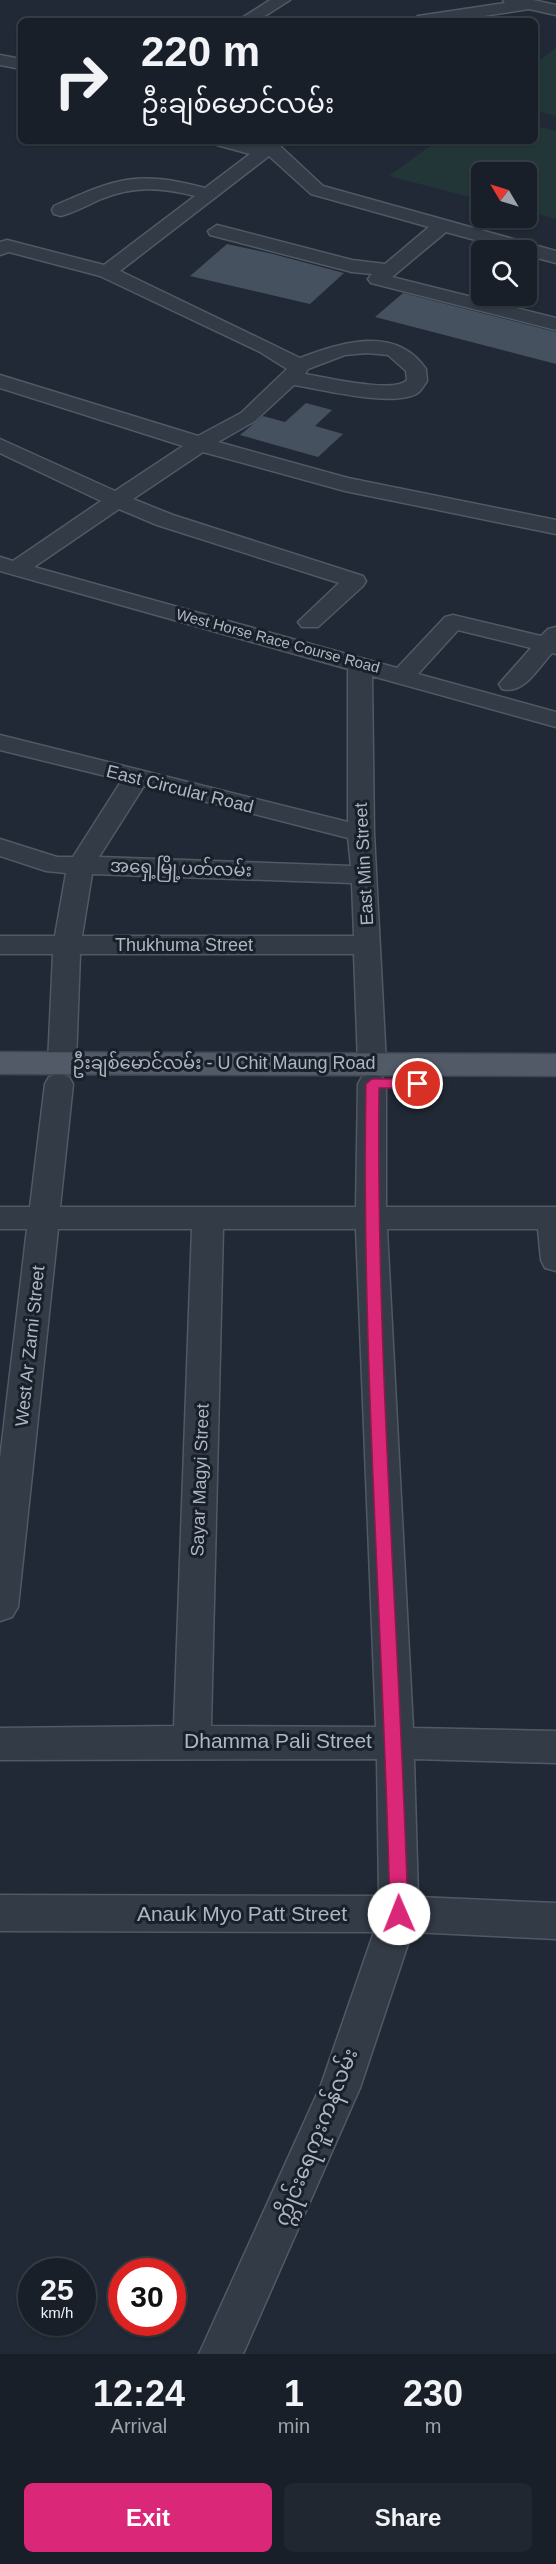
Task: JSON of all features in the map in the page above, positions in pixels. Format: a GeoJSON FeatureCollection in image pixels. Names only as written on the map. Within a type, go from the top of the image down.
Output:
{"type":"FeatureCollection","features":[{"type":"Feature","properties":{"kind":"main road","name":"ဦးချစ်မောင်လမ်း - U Chit Maung Road"},"geometry":{"type":"LineString","coordinates":[[0,1064],[60,1073]]}},
{"type":"Feature","properties":{"kind":"main road","name":"ဦးချစ်မောင်လမ်း - U Chit Maung Road"},"geometry":{"type":"LineString","coordinates":[[372,1073],[556,1065]]}},
{"type":"Feature","properties":{"kind":"main road"},"geometry":{"type":"LineString","coordinates":[[0,1085],[60,1073],[372,1073],[556,1084]]}},
{"type":"Feature","properties":{"kind":"street"},"geometry":{"type":"LineString","coordinates":[[250,18],[282,0]]}},
{"type":"Feature","properties":{"kind":"street"},"geometry":{"type":"LineString","coordinates":[[405,18],[435,0]]}},
{"type":"Feature","properties":{"kind":"street"},"geometry":{"type":"LineString","coordinates":[[511,0],[556,10]]}},
{"type":"Feature","properties":{"kind":"street"},"geometry":{"type":"LineString","coordinates":[[438,18],[530,4]]}},
{"type":"Feature","properties":{"kind":"street"},"geometry":{"type":"LineString","coordinates":[[0,60],[18,63]]}},
{"type":"Feature","properties":{"kind":"street"},"geometry":{"type":"LineString","coordinates":[[246,144],[268,147],[317,190],[556,257]]}},
{"type":"Feature","properties":{"kind":"street"},"geometry":{"type":"LineString","coordinates":[[107,272],[268,147]]}},
{"type":"Feature","properties":{"kind":"street"},"geometry":{"type":"LineString","coordinates":[[225,181],[303,177]]}},
{"type":"Feature","properties":{"kind":"street"},"geometry":{"type":"LineString","coordinates":[[61,210],[118,186],[135,183],[156,182],[209,194]]}},
{"type":"Feature","properties":{"kind":"street"},"geometry":{"type":"LineString","coordinates":[[443,225],[378,279],[556,324]]}},
{"type":"Feature","properties":{"kind":"street"},"geometry":{"type":"LineString","coordinates":[[217,231],[352,266],[389,270]]}},
{"type":"Feature","properties":{"kind":"street"},"geometry":{"type":"LineString","coordinates":[[2,247],[107,272],[267,348],[294,363],[293,372]]}},
{"type":"Feature","properties":{"kind":"street"},"geometry":{"type":"LineString","coordinates":[[8,566],[116,500],[200,444],[248,417],[293,372],[342,348],[402,343],[416,369],[417,381],[411,388],[401,392],[366,390],[293,372]]}},
{"type":"Feature","properties":{"kind":"street"},"geometry":{"type":"LineString","coordinates":[[0,381],[200,444],[345,484],[556,527]]}},
{"type":"Feature","properties":{"kind":"street"},"geometry":{"type":"LineString","coordinates":[[0,445],[116,500],[165,520],[356,581],[310,622]]}},
{"type":"Feature","properties":{"kind":"street","name":"West Horse Race Course Road"},"geometry":{"type":"LineString","coordinates":[[8,566],[403,675],[556,720]]}},
{"type":"Feature","properties":{"kind":"street"},"geometry":{"type":"LineString","coordinates":[[403,675],[453,622],[553,641]]}},
{"type":"Feature","properties":{"kind":"street"},"geometry":{"type":"LineString","coordinates":[[511,684],[553,641]]}},
{"type":"Feature","properties":{"kind":"street","name":"East Min Street"},"geometry":{"type":"LineString","coordinates":[[360,664],[361,833],[365,876],[372,1073],[370,1218],[395,1742],[399,1914]]}},
{"type":"Feature","properties":{"kind":"street","name":"East Circular Road"},"geometry":{"type":"LineString","coordinates":[[0,742],[361,833]]}},
{"type":"Feature","properties":{"kind":"street"},"geometry":{"type":"LineString","coordinates":[[80,866],[136,778]]}},
{"type":"Feature","properties":{"kind":"street","name":"အရှေ့မြို့ပတ်လမ်း"},"geometry":{"type":"LineString","coordinates":[[0,847],[55,866],[365,876]]}},
{"type":"Feature","properties":{"kind":"street","name":"West Ar Zarni Street"},"geometry":{"type":"LineString","coordinates":[[0,1607],[60,1073],[66,945],[80,866]]}},
{"type":"Feature","properties":{"kind":"street","name":"Thukhuma Street"},"geometry":{"type":"LineString","coordinates":[[0,945],[368,945]]}},
{"type":"Feature","properties":{"kind":"street"},"geometry":{"type":"LineString","coordinates":[[0,1218],[554,1218],[556,1260]]}},
{"type":"Feature","properties":{"kind":"street","name":"Sayar Magyi Street"},"geometry":{"type":"LineString","coordinates":[[192,1740],[208,1219]]}},
{"type":"Feature","properties":{"kind":"street","name":"Dhamma Pali Street"},"geometry":{"type":"LineString","coordinates":[[0,1744],[192,1740],[395,1742],[556,1747]]}},
{"type":"Feature","properties":{"kind":"street","name":"Anauk Myo Patt Street"},"geometry":{"type":"LineString","coordinates":[[0,1913],[399,1914],[556,1921]]}},
{"type":"Feature","properties":{"kind":"street","name":"က္ကိုင်းရေကူးကန်လမ်း"},"geometry":{"type":"LineString","coordinates":[[221,2354],[340,2088],[399,1914]]}},
{"type":"Feature","properties":{"kind":"shaded area"},"geometry":{"type":"Polygon","coordinates":[[[556,48],[556,116],[538,112],[538,62],[556,48]]]}},
{"type":"Feature","properties":{"kind":"shaded area"},"geometry":{"type":"Polygon","coordinates":[[[538,126],[556,131],[556,219],[537,214],[537,162],[471,162],[471,197],[389,176],[433,144],[538,144],[538,126]]]}},
{"type":"Feature","properties":{"kind":"building"},"geometry":{"type":"Polygon","coordinates":[[[227,244],[344,273],[310,304],[190,276],[227,244]]]}},
{"type":"Feature","properties":{"kind":"building"},"geometry":{"type":"Polygon","coordinates":[[[403,293],[556,332],[556,364],[375,317],[403,293]]]}},
{"type":"Feature","properties":{"kind":"building"},"geometry":{"type":"Polygon","coordinates":[[[306,403],[332,410],[315,426],[343,434],[318,457],[240,435],[263,416],[285,422],[306,403]]]}},
{"type":"Feature","properties":{"kind":"route"},"geometry":{"type":"LineString","coordinates":[[399,1914],[395,1742],[370,1218],[372,1084],[418,1084]]}}]}
